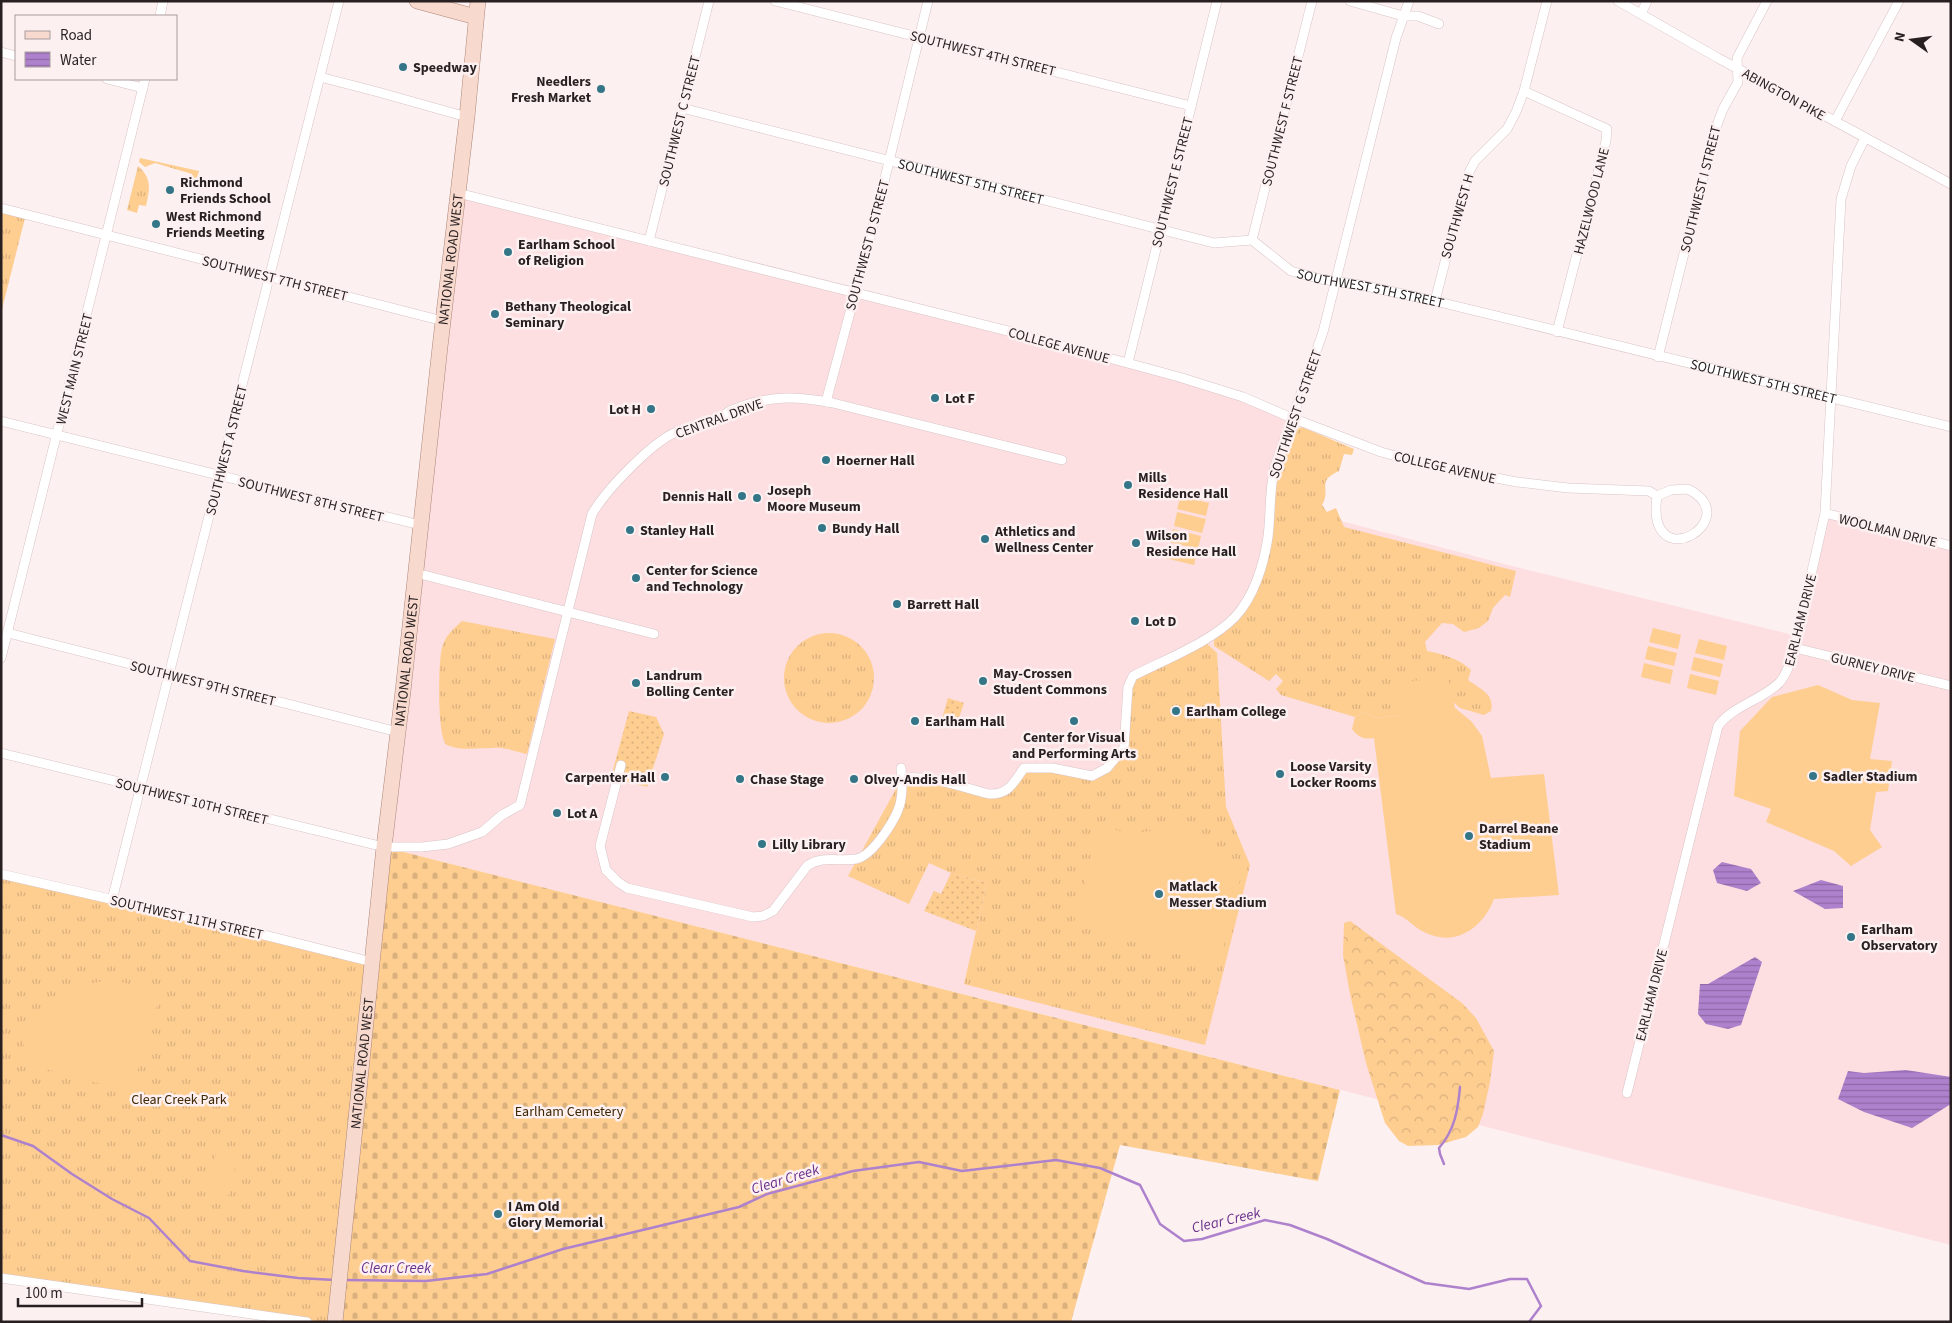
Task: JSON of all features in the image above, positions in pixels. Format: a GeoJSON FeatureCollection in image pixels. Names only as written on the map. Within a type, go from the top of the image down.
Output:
{"type":"FeatureCollection","features":[{"type":"Feature","properties":{"kind":"main road"},"geometry":{"type":"LineString","coordinates":[[417,1],[476,17]]}},
{"type":"Feature","properties":{"kind":"main road","name":"NATIONAL ROAD WEST"},"geometry":{"type":"LineString","coordinates":[[335,1322],[384,847],[467,117],[478,1]]}},
{"type":"Feature","properties":{"kind":"street"},"geometry":{"type":"LineString","coordinates":[[160,15],[163,1]]}},
{"type":"Feature","properties":{"kind":"street","name":"SOUTHWEST A STREET"},"geometry":{"type":"LineString","coordinates":[[112,900],[339,1]]}},
{"type":"Feature","properties":{"kind":"street","name":"SOUTHWEST C STREET"},"geometry":{"type":"LineString","coordinates":[[649,242],[709,1]]}},
{"type":"Feature","properties":{"kind":"street","name":"SOUTHWEST 4TH STREET"},"geometry":{"type":"LineString","coordinates":[[775,1],[1190,106]]}},
{"type":"Feature","properties":{"kind":"street","name":"SOUTHWEST D STREET"},"geometry":{"type":"LineString","coordinates":[[826,402],[889,161],[928,1]]}},
{"type":"Feature","properties":{"kind":"street","name":"SOUTHWEST E STREET"},"geometry":{"type":"LineString","coordinates":[[1128,363],[1217,1]]}},
{"type":"Feature","properties":{"kind":"street","name":"SOUTHWEST F STREET"},"geometry":{"type":"LineString","coordinates":[[1252,240],[1312,1]]}},
{"type":"Feature","properties":{"kind":"street"},"geometry":{"type":"LineString","coordinates":[[1350,1],[1403,16],[1418,16],[1439,24]]}},
{"type":"Feature","properties":{"kind":"street","name":"SOUTHWEST G STREET"},"geometry":{"type":"LineString","coordinates":[[902,778],[914,777],[932,780],[998,795],[1005,793],[1024,768],[1052,768],[1092,776],[1107,768],[1124,748],[1128,687],[1133,676],[1217,632],[1235,617],[1252,591],[1262,562],[1268,536],[1271,481],[1292,418],[1317,354],[1396,38],[1409,1]]}},
{"type":"Feature","properties":{"kind":"street","name":"SOUTHWEST H"},"geometry":{"type":"LineString","coordinates":[[1435,301],[1467,176],[1479,156],[1507,128],[1516,112],[1524,91],[1547,1]]}},
{"type":"Feature","properties":{"kind":"street","name":"ABINGTON PIKE"},"geometry":{"type":"LineString","coordinates":[[1618,1],[1835,122],[1951,184]]}},
{"type":"Feature","properties":{"kind":"street"},"geometry":{"type":"LineString","coordinates":[[1640,14],[1647,1]]}},
{"type":"Feature","properties":{"kind":"street","name":"SOUTHWEST I STREET"},"geometry":{"type":"LineString","coordinates":[[1658,357],[1715,130],[1723,109],[1738,82],[1737,58],[1767,1]]}},
{"type":"Feature","properties":{"kind":"street"},"geometry":{"type":"LineString","coordinates":[[1835,122],[1900,1]]}},
{"type":"Feature","properties":{"kind":"street"},"geometry":{"type":"LineString","coordinates":[[1,52],[15,56]]}},
{"type":"Feature","properties":{"kind":"street"},"geometry":{"type":"LineString","coordinates":[[320,77],[467,117]]}},
{"type":"Feature","properties":{"kind":"street"},"geometry":{"type":"LineString","coordinates":[[116,80],[144,83]]}},
{"type":"Feature","properties":{"kind":"street","name":"WEST MAIN STREET"},"geometry":{"type":"LineString","coordinates":[[1,658],[108,236],[144,83]]}},
{"type":"Feature","properties":{"kind":"street","name":"HAZELWOOD LANE"},"geometry":{"type":"LineString","coordinates":[[1524,91],[1607,129],[1606,141],[1557,332]]}},
{"type":"Feature","properties":{"kind":"street","name":"SOUTHWEST 5TH STREET"},"geometry":{"type":"LineString","coordinates":[[682,108],[1214,243],[1252,240],[1291,271],[1308,277],[1366,286],[1435,301],[1658,357],[1951,427]]}},
{"type":"Feature","properties":{"kind":"street","name":"EARLHAM DRIVE"},"geometry":{"type":"LineString","coordinates":[[1626,1093],[1718,726],[1725,716],[1780,683],[1795,648],[1825,514],[1841,198],[1851,166],[1865,138]]}},
{"type":"Feature","properties":{"kind":"street","name":"COLLEGE AVENUE"},"geometry":{"type":"LineString","coordinates":[[458,194],[1128,363],[1243,397],[1381,452],[1463,473],[1568,488],[1648,491],[1657,496]]}},
{"type":"Feature","properties":{"kind":"street","name":"SOUTHWEST 7TH STREET"},"geometry":{"type":"LineString","coordinates":[[1,208],[443,321]]}},
{"type":"Feature","properties":{"kind":"street","name":"CENTRAL DRIVE"},"geometry":{"type":"LineString","coordinates":[[384,847],[422,847],[448,844],[482,832],[502,815],[520,805],[592,514],[620,478],[664,438],[677,432],[720,419],[730,410],[782,397],[800,397],[1062,460]]}},
{"type":"Feature","properties":{"kind":"street","name":"SOUTHWEST 8TH STREET"},"geometry":{"type":"LineString","coordinates":[[1,422],[420,525]]}},
{"type":"Feature","properties":{"kind":"street","name":"COLLEGE AVENUE"},"geometry":{"type":"LineString","coordinates":[[1685,489],[1697,494],[1705,506],[1706,512],[1704,523],[1700,530],[1690,538],[1683,539],[1672,538],[1664,533],[1655,515],[1657,496],[1671,490],[1685,489]]}},
{"type":"Feature","properties":{"kind":"street","name":"WOOLMAN DRIVE"},"geometry":{"type":"LineString","coordinates":[[1825,514],[1951,546]]}},
{"type":"Feature","properties":{"kind":"street"},"geometry":{"type":"LineString","coordinates":[[416,573],[654,634]]}},
{"type":"Feature","properties":{"kind":"street","name":"SOUTHWEST 9TH STREET"},"geometry":{"type":"LineString","coordinates":[[8,633],[398,732]]}},
{"type":"Feature","properties":{"kind":"street","name":"GURNEY DRIVE"},"geometry":{"type":"LineString","coordinates":[[1795,648],[1951,686]]}},
{"type":"Feature","properties":{"kind":"street","name":"SOUTHWEST 10TH STREET"},"geometry":{"type":"LineString","coordinates":[[1,753],[384,847]]}},
{"type":"Feature","properties":{"kind":"street"},"geometry":{"type":"LineString","coordinates":[[621,765],[600,846],[606,870],[627,888],[753,918],[773,911],[807,866],[814,861],[831,858],[858,859],[869,852],[892,822],[901,800],[901,768]]}},
{"type":"Feature","properties":{"kind":"street","name":"SOUTHWEST 11TH STREET"},"geometry":{"type":"LineString","coordinates":[[1,874],[228,926],[372,962]]}},
{"type":"Feature","properties":{"kind":"street"},"geometry":{"type":"LineString","coordinates":[[1,1278],[307,1322]]}},
{"type":"Feature","properties":{"kind":"shaded area","name":"Earlham College"},"geometry":{"type":"Polygon","coordinates":[[[458,193],[1179,377],[1292,418],[1269,502],[1512,566],[1793,635],[1825,513],[1951,546],[1951,1245],[384,847],[458,193]]]}},
{"type":"Feature","properties":{"kind":"green space"},"geometry":{"type":"Polygon","coordinates":[[[140,158],[199,171],[195,184],[192,174],[155,163],[145,167],[139,162],[140,158]]]}},
{"type":"Feature","properties":{"kind":"green space"},"geometry":{"type":"Polygon","coordinates":[[[138,166],[143,170],[148,179],[149,189],[146,206],[139,205],[137,213],[127,210],[138,166]]]}},
{"type":"Feature","properties":{"kind":"green space"},"geometry":{"type":"Polygon","coordinates":[[[1,208],[26,214],[1,313],[1,208]]]}},
{"type":"Feature","properties":{"kind":"green space"},"geometry":{"type":"Polygon","coordinates":[[[1302,427],[1354,449],[1352,455],[1344,454],[1339,471],[1326,482],[1325,499],[1322,505],[1327,512],[1336,508],[1344,527],[1516,571],[1510,597],[1505,595],[1493,608],[1488,621],[1479,628],[1464,632],[1453,624],[1442,623],[1425,642],[1427,651],[1438,653],[1462,663],[1471,670],[1468,680],[1489,696],[1492,705],[1491,711],[1484,715],[1460,708],[1453,702],[1447,677],[1399,715],[1377,718],[1365,712],[1355,717],[1281,695],[1276,689],[1283,681],[1276,674],[1269,681],[1214,646],[1214,640],[1239,620],[1259,586],[1273,495],[1280,464],[1290,436],[1294,430],[1302,427]]]}},
{"type":"Feature","properties":{"kind":"green space"},"geometry":{"type":"Polygon","coordinates":[[[1181,496],[1209,503],[1206,516],[1177,509],[1181,496]]]}},
{"type":"Feature","properties":{"kind":"green space"},"geometry":{"type":"Polygon","coordinates":[[[1177,512],[1206,519],[1202,533],[1174,526],[1177,512]]]}},
{"type":"Feature","properties":{"kind":"green space"},"geometry":{"type":"Polygon","coordinates":[[[1173,529],[1201,536],[1198,549],[1169,542],[1173,529]]]}},
{"type":"Feature","properties":{"kind":"green space"},"geometry":{"type":"Polygon","coordinates":[[[1169,545],[1197,552],[1194,565],[1165,558],[1169,545]]]}},
{"type":"Feature","properties":{"kind":"green space"},"geometry":{"type":"Polygon","coordinates":[[[462,621],[555,639],[527,754],[501,748],[474,749],[453,747],[447,745],[444,740],[441,730],[439,699],[442,648],[447,636],[462,621]]]}},
{"type":"Feature","properties":{"kind":"green space"},"geometry":{"type":"Polygon","coordinates":[[[1653,628],[1681,635],[1678,649],[1649,642],[1653,628]]]}},
{"type":"Feature","properties":{"kind":"green space"},"geometry":{"type":"Polygon","coordinates":[[[829,633],[846,636],[861,646],[871,661],[874,678],[871,695],[861,710],[846,720],[829,723],[812,720],[797,710],[787,695],[784,678],[787,661],[797,646],[812,636],[829,633]]]}},
{"type":"Feature","properties":{"kind":"green space"},"geometry":{"type":"Polygon","coordinates":[[[1699,639],[1727,646],[1724,660],[1695,653],[1699,639]]]}},
{"type":"Feature","properties":{"kind":"green space"},"geometry":{"type":"Polygon","coordinates":[[[1203,640],[1217,653],[1226,807],[1250,865],[1205,1045],[964,984],[987,883],[951,873],[929,863],[909,904],[848,876],[902,778],[998,795],[1024,768],[1092,776],[1124,748],[1133,676],[1203,640]]]}},
{"type":"Feature","properties":{"kind":"green space"},"geometry":{"type":"Polygon","coordinates":[[[1648,646],[1677,653],[1674,666],[1645,659],[1648,646]]]}},
{"type":"Feature","properties":{"kind":"green space"},"geometry":{"type":"Polygon","coordinates":[[[1694,657],[1723,664],[1720,677],[1691,670],[1694,657]]]}},
{"type":"Feature","properties":{"kind":"green space"},"geometry":{"type":"Polygon","coordinates":[[[1644,663],[1673,670],[1670,684],[1641,677],[1644,663]]]}},
{"type":"Feature","properties":{"kind":"green space"},"geometry":{"type":"Polygon","coordinates":[[[1690,674],[1719,681],[1716,695],[1687,688],[1690,674]]]}},
{"type":"Feature","properties":{"kind":"green space","name":"Darrel Beane Stadium"},"geometry":{"type":"Polygon","coordinates":[[[1448,677],[1455,708],[1471,721],[1482,736],[1491,778],[1544,774],[1559,895],[1494,899],[1483,919],[1475,926],[1467,932],[1446,938],[1424,932],[1396,914],[1374,738],[1367,739],[1362,737],[1352,729],[1355,717],[1365,712],[1377,718],[1399,715],[1396,683],[1448,677]]]}},
{"type":"Feature","properties":{"kind":"green space","name":"Sadler Stadium"},"geometry":{"type":"Polygon","coordinates":[[[1818,685],[1852,700],[1880,703],[1870,759],[1892,761],[1888,791],[1876,792],[1870,830],[1882,847],[1851,866],[1834,851],[1766,822],[1771,809],[1734,796],[1740,731],[1772,697],[1818,685]]]}},
{"type":"Feature","properties":{"kind":"green space"},"geometry":{"type":"Polygon","coordinates":[[[948,698],[964,703],[957,724],[942,719],[948,698]]]}},
{"type":"Feature","properties":{"kind":"green space"},"geometry":{"type":"Polygon","coordinates":[[[629,711],[656,717],[664,734],[647,787],[611,777],[629,711]]]}},
{"type":"Feature","properties":{"kind":"green space","name":"Matlack Messer Stadium"},"geometry":{"type":"Polygon","coordinates":[[[1165,820],[1197,827],[1193,840],[1212,848],[1211,854],[1244,863],[1219,966],[1073,925],[1100,826],[1135,835],[1141,832],[1161,830],[1165,820]]]}},
{"type":"Feature","properties":{"kind":"green space","name":"Earlham Cemetery"},"geometry":{"type":"Polygon","coordinates":[[[384,847],[1340,1090],[1318,1181],[1120,1145],[1071,1322],[335,1322],[384,847]]]}},
{"type":"Feature","properties":{"kind":"green space"},"geometry":{"type":"Polygon","coordinates":[[[951,873],[987,883],[976,931],[924,911],[934,891],[941,894],[951,873]]]}},
{"type":"Feature","properties":{"kind":"green space","name":"Clear Creek Park"},"geometry":{"type":"Polygon","coordinates":[[[1,874],[372,962],[335,1322],[307,1322],[1,1278],[1,874]]]}},
{"type":"Feature","properties":{"kind":"green space"},"geometry":{"type":"Polygon","coordinates":[[[1350,921],[1462,1003],[1476,1018],[1494,1051],[1483,1114],[1478,1127],[1466,1137],[1438,1145],[1408,1146],[1399,1141],[1385,1123],[1366,1063],[1343,955],[1344,923],[1350,921]]]}},
{"type":"Feature","properties":{"kind":"green space"},"geometry":{"type":"Polygon","coordinates":[[[112,980],[161,992],[131,1092],[23,1063],[24,1044],[27,1035],[41,1016],[60,1000],[80,988],[92,983],[112,980]]]}},
{"type":"Feature","properties":{"kind":"green space"},"geometry":{"type":"Polygon","coordinates":[[[216,1154],[237,1159],[227,1201],[206,1195],[216,1154]]]}},
{"type":"Feature","properties":{"kind":"water"},"geometry":{"type":"Polygon","coordinates":[[[1722,862],[1751,869],[1761,883],[1747,891],[1717,883],[1713,870],[1722,862]]]}},
{"type":"Feature","properties":{"kind":"water"},"geometry":{"type":"Polygon","coordinates":[[[1821,880],[1843,886],[1843,908],[1825,909],[1793,891],[1821,880]]]}},
{"type":"Feature","properties":{"kind":"water"},"geometry":{"type":"Polygon","coordinates":[[[1755,957],[1762,962],[1741,1025],[1728,1029],[1706,1024],[1698,1014],[1700,984],[1708,984],[1755,957]]]}},
{"type":"Feature","properties":{"kind":"water"},"geometry":{"type":"Polygon","coordinates":[[[1906,1070],[1951,1077],[1951,1104],[1912,1128],[1864,1112],[1838,1099],[1848,1071],[1864,1073],[1906,1070]]]}},
{"type":"Feature","properties":{"kind":"waterway"},"geometry":{"type":"LineString","coordinates":[[1444,1164],[1439,1148],[1452,1127],[1457,1111],[1460,1087]]}},
{"type":"Feature","properties":{"kind":"waterway","name":"Clear Creek"},"geometry":{"type":"LineString","coordinates":[[1,1135],[33,1146],[72,1174],[112,1199],[149,1218],[190,1261],[243,1271],[298,1278],[335,1280]]}},
{"type":"Feature","properties":{"kind":"waterway","name":"Clear Creek"},"geometry":{"type":"LineString","coordinates":[[345,1280],[426,1281],[487,1274],[563,1249],[739,1207],[767,1194],[853,1171],[919,1162],[962,1171],[1056,1160],[1100,1168],[1140,1185],[1160,1224],[1184,1241],[1202,1239],[1265,1220],[1290,1225],[1327,1239],[1425,1283],[1469,1289],[1510,1279],[1527,1279],[1541,1306],[1529,1322]]}},
{"type":"Feature","properties":{"kind":"place","name":"Speedway"},"geometry":{"type":"Point","coordinates":[403,67]}},
{"type":"Feature","properties":{"kind":"place","name":"Needlers Fresh Market"},"geometry":{"type":"Point","coordinates":[601,89]}},
{"type":"Feature","properties":{"kind":"place","name":"Richmond Friends School"},"geometry":{"type":"Point","coordinates":[170,190]}},
{"type":"Feature","properties":{"kind":"place","name":"West Richmond Friends Meeting"},"geometry":{"type":"Point","coordinates":[156,224]}},
{"type":"Feature","properties":{"kind":"place","name":"Earlham School of Religion"},"geometry":{"type":"Point","coordinates":[508,252]}},
{"type":"Feature","properties":{"kind":"place","name":"Bethany Theological Seminary"},"geometry":{"type":"Point","coordinates":[495,314]}},
{"type":"Feature","properties":{"kind":"place","name":"Lot F"},"geometry":{"type":"Point","coordinates":[935,398]}},
{"type":"Feature","properties":{"kind":"place","name":"Lot H"},"geometry":{"type":"Point","coordinates":[651,409]}},
{"type":"Feature","properties":{"kind":"place","name":"Hoerner Hall"},"geometry":{"type":"Point","coordinates":[826,460]}},
{"type":"Feature","properties":{"kind":"place","name":"Mills Residence Hall"},"geometry":{"type":"Point","coordinates":[1128,485]}},
{"type":"Feature","properties":{"kind":"place","name":"Dennis Hall"},"geometry":{"type":"Point","coordinates":[742,496]}},
{"type":"Feature","properties":{"kind":"place","name":"Joseph Moore Museum"},"geometry":{"type":"Point","coordinates":[757,498]}},
{"type":"Feature","properties":{"kind":"place","name":"Bundy Hall"},"geometry":{"type":"Point","coordinates":[822,528]}},
{"type":"Feature","properties":{"kind":"place","name":"Stanley Hall"},"geometry":{"type":"Point","coordinates":[630,530]}},
{"type":"Feature","properties":{"kind":"place","name":"Athletics and Wellness Center"},"geometry":{"type":"Point","coordinates":[985,539]}},
{"type":"Feature","properties":{"kind":"place","name":"Wilson Residence Hall"},"geometry":{"type":"Point","coordinates":[1136,543]}},
{"type":"Feature","properties":{"kind":"place","name":"Center for Science and Technology"},"geometry":{"type":"Point","coordinates":[636,578]}},
{"type":"Feature","properties":{"kind":"place","name":"Barrett Hall"},"geometry":{"type":"Point","coordinates":[897,604]}},
{"type":"Feature","properties":{"kind":"place","name":"Lot D"},"geometry":{"type":"Point","coordinates":[1135,621]}},
{"type":"Feature","properties":{"kind":"place","name":"May-Crossen Student Commons"},"geometry":{"type":"Point","coordinates":[983,681]}},
{"type":"Feature","properties":{"kind":"place","name":"Landrum Bolling Center"},"geometry":{"type":"Point","coordinates":[636,683]}},
{"type":"Feature","properties":{"kind":"place","name":"Earlham College"},"geometry":{"type":"Point","coordinates":[1176,711]}},
{"type":"Feature","properties":{"kind":"place","name":"Earlham Hall"},"geometry":{"type":"Point","coordinates":[915,721]}},
{"type":"Feature","properties":{"kind":"place","name":"Center for Visual and Performing Arts"},"geometry":{"type":"Point","coordinates":[1074,721]}},
{"type":"Feature","properties":{"kind":"place","name":"Loose Varsity Locker Rooms"},"geometry":{"type":"Point","coordinates":[1280,774]}},
{"type":"Feature","properties":{"kind":"place","name":"Sadler Stadium"},"geometry":{"type":"Point","coordinates":[1813,776]}},
{"type":"Feature","properties":{"kind":"place","name":"Carpenter Hall"},"geometry":{"type":"Point","coordinates":[665,777]}},
{"type":"Feature","properties":{"kind":"place","name":"Chase Stage"},"geometry":{"type":"Point","coordinates":[740,779]}},
{"type":"Feature","properties":{"kind":"place","name":"Olvey-Andis Hall"},"geometry":{"type":"Point","coordinates":[854,779]}},
{"type":"Feature","properties":{"kind":"place","name":"Lot A"},"geometry":{"type":"Point","coordinates":[557,813]}},
{"type":"Feature","properties":{"kind":"place","name":"Darrel Beane Stadium"},"geometry":{"type":"Point","coordinates":[1469,836]}},
{"type":"Feature","properties":{"kind":"place","name":"Lilly Library"},"geometry":{"type":"Point","coordinates":[762,844]}},
{"type":"Feature","properties":{"kind":"place","name":"Matlack Messer Stadium"},"geometry":{"type":"Point","coordinates":[1159,894]}},
{"type":"Feature","properties":{"kind":"place","name":"Earlham Observatory"},"geometry":{"type":"Point","coordinates":[1851,937]}},
{"type":"Feature","properties":{"kind":"place","name":"I Am Old Glory Memorial"},"geometry":{"type":"Point","coordinates":[498,1214]}}]}
